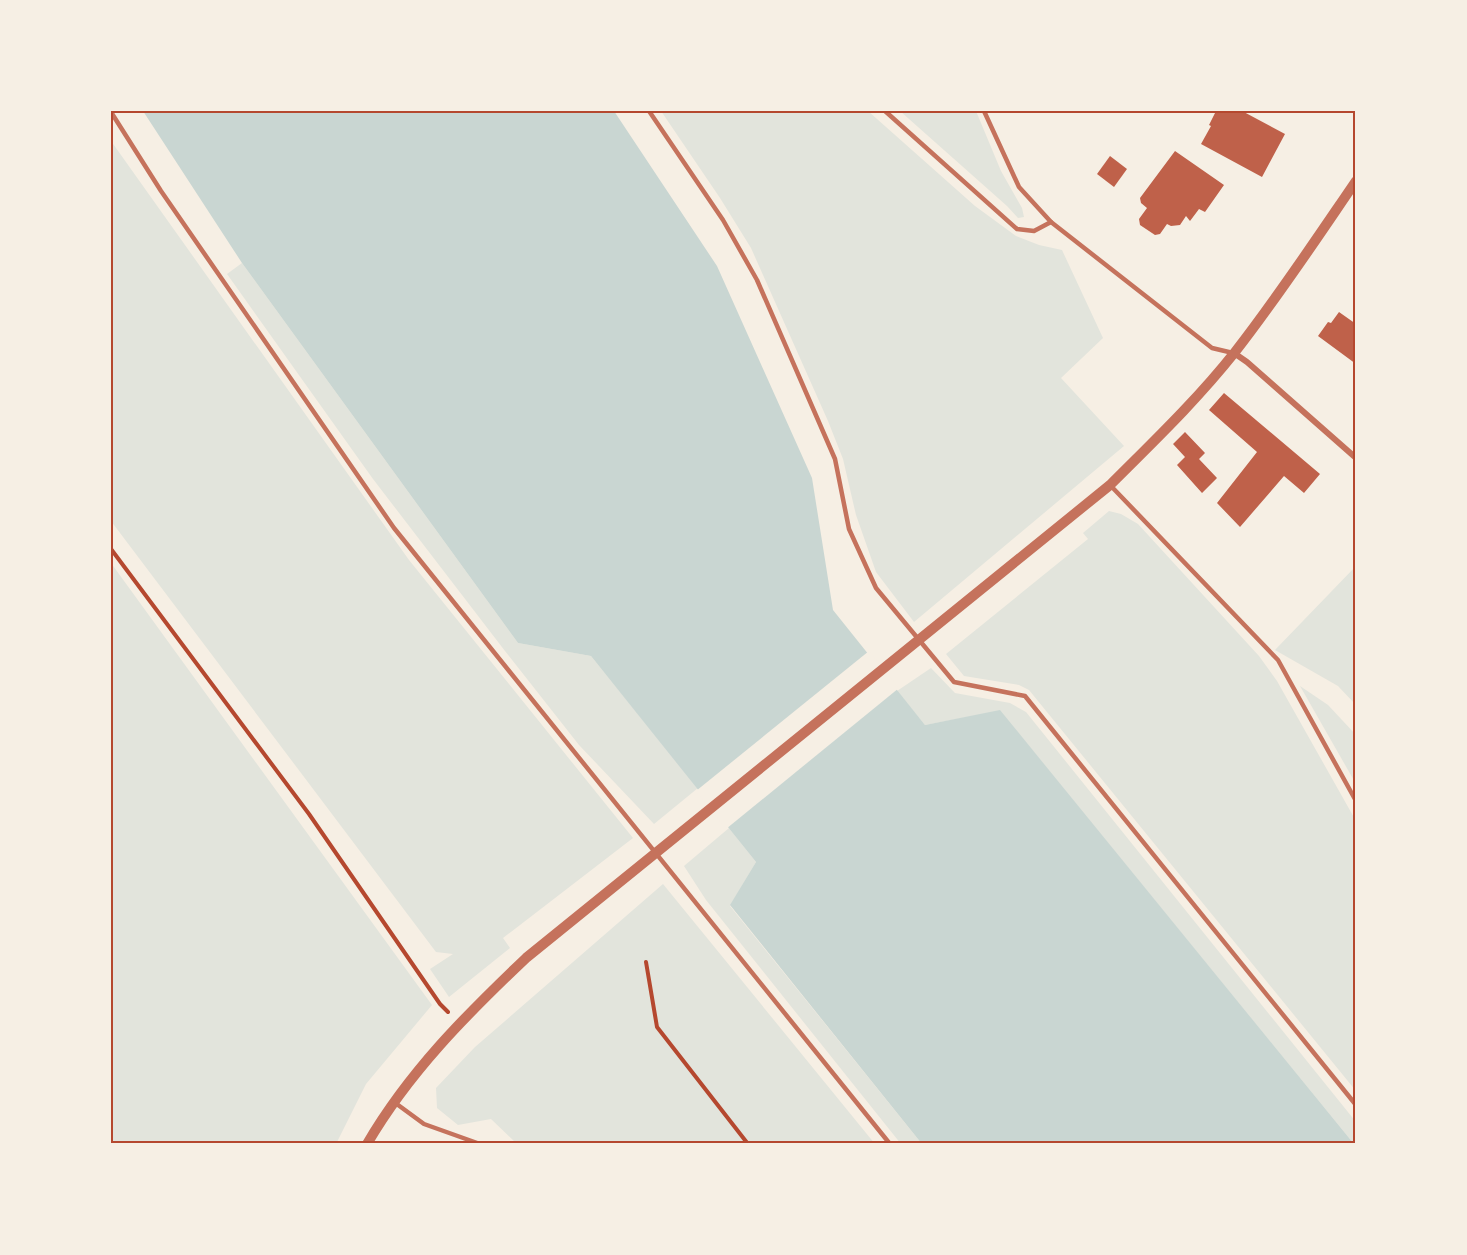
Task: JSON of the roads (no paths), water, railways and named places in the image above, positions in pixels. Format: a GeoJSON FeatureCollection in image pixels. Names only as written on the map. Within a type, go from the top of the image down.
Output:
{"type":"FeatureCollection","features":[{"type":"Feature","properties":{"kind":"street"},"geometry":{"type":"LineString","coordinates":[[367,1144],[394,1101],[434,1050],[526,958],[1110,485],[1169,426],[1234,353],[1280,291],[1356,180]]}},
{"type":"Feature","properties":{"kind":"street"},"geometry":{"type":"LineString","coordinates":[[1234,353],[1356,458]]}},
{"type":"Feature","properties":{"kind":"lane"},"geometry":{"type":"LineString","coordinates":[[649,111],[723,220],[757,280],[835,459],[849,529],[876,588],[954,682],[1025,696],[1356,1105]]}},
{"type":"Feature","properties":{"kind":"lane"},"geometry":{"type":"LineString","coordinates":[[885,111],[1017,229],[1034,231],[1051,222]]}},
{"type":"Feature","properties":{"kind":"lane"},"geometry":{"type":"LineString","coordinates":[[984,111],[1019,187],[1051,222],[1212,348],[1234,353]]}},
{"type":"Feature","properties":{"kind":"lane"},"geometry":{"type":"LineString","coordinates":[[111,112],[168,200],[394,528],[890,1144]]}},
{"type":"Feature","properties":{"kind":"lane"},"geometry":{"type":"LineString","coordinates":[[1110,485],[1278,660],[1356,801]]}},
{"type":"Feature","properties":{"kind":"lane"},"geometry":{"type":"LineString","coordinates":[[394,1101],[424,1124],[480,1144]]}}]}
